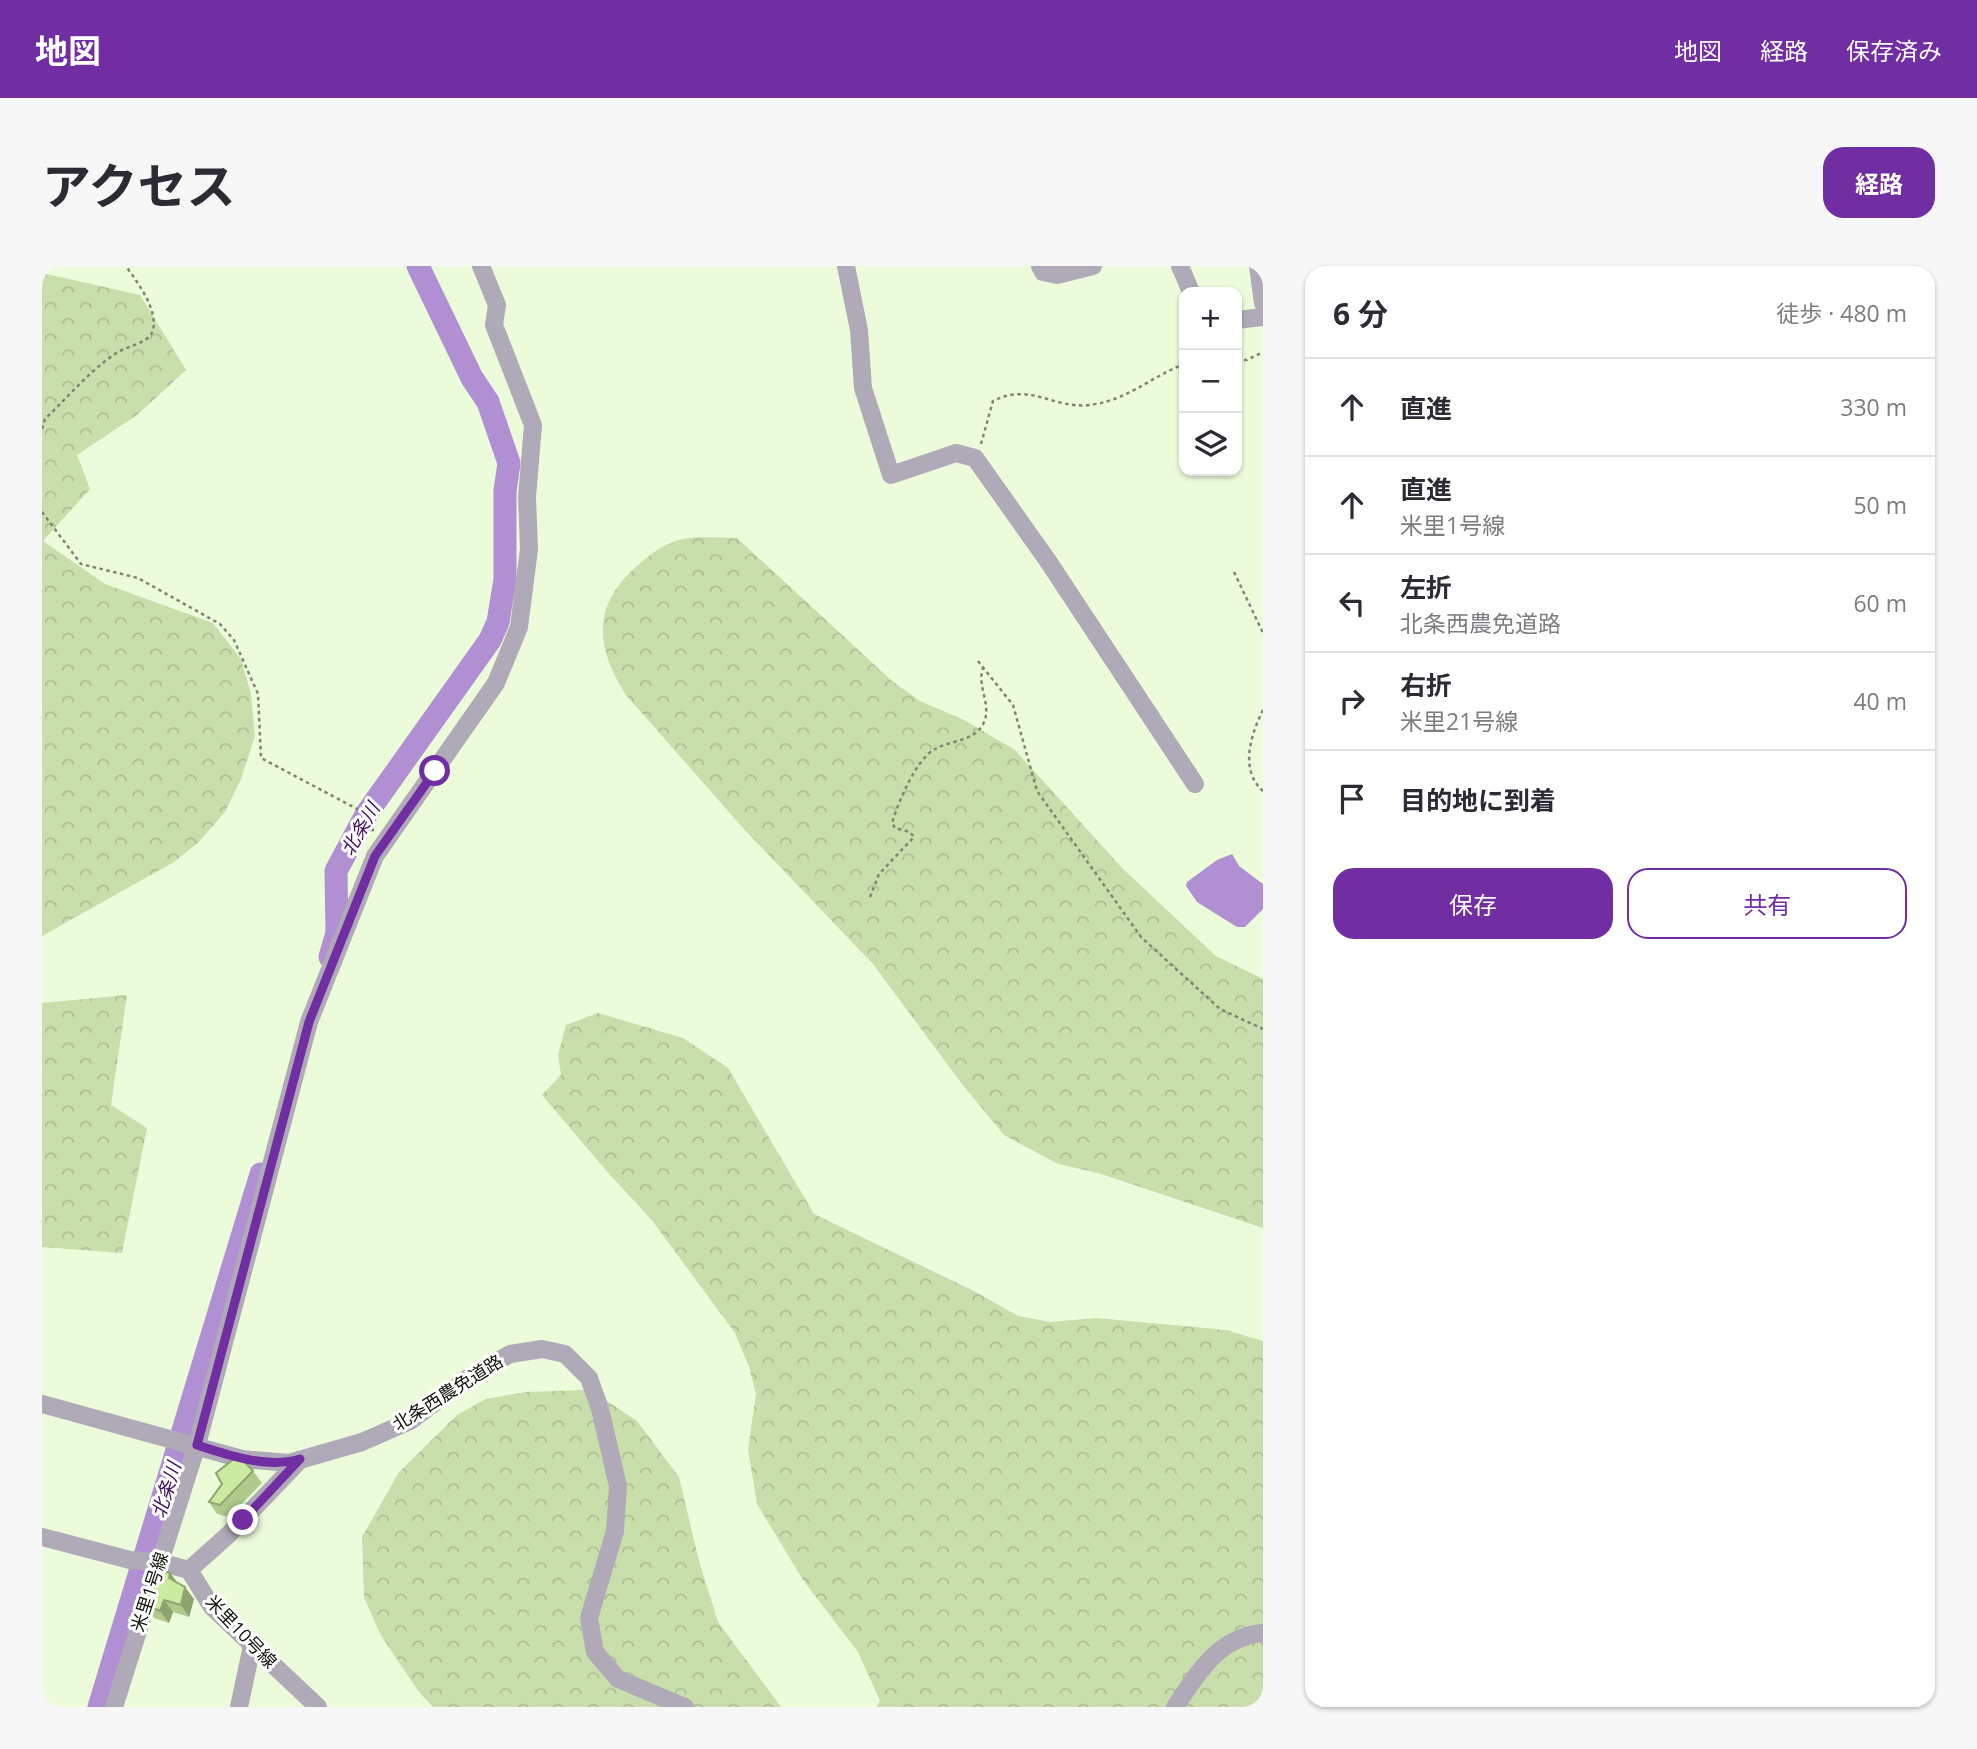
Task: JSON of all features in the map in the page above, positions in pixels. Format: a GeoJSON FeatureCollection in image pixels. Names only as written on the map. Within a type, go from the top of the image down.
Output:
{"type":"FeatureCollection","features":[{"type":"Feature","properties":{"kind":"street","name":"米里1号線"},"geometry":{"type":"LineString","coordinates":[[114,1707],[197,1445],[218,1356],[309,1022],[375,856],[496,683],[519,627],[529,549],[527,497],[533,425],[494,326],[497,305],[481,266]]}},
{"type":"Feature","properties":{"kind":"street"},"geometry":{"type":"LineString","coordinates":[[846,266],[859,330],[863,388],[891,475],[956,453],[975,458],[1048,561],[1195,784]]}},
{"type":"Feature","properties":{"kind":"street"},"geometry":{"type":"LineString","coordinates":[[1040,266],[1043,272],[1058,275],[1093,266]]}},
{"type":"Feature","properties":{"kind":"street"},"geometry":{"type":"LineString","coordinates":[[1180,266],[1189,287]]}},
{"type":"Feature","properties":{"kind":"street"},"geometry":{"type":"LineString","coordinates":[[1258,266],[1263,303]]}},
{"type":"Feature","properties":{"kind":"street"},"geometry":{"type":"LineString","coordinates":[[1242,319],[1263,317]]}},
{"type":"Feature","properties":{"kind":"street","name":"北条西農免道路"},"geometry":{"type":"LineString","coordinates":[[42,1404],[242,1459],[289,1462],[362,1442],[410,1421],[468,1378],[510,1354],[542,1349],[565,1354],[589,1378],[600,1409],[618,1486],[615,1531],[589,1618],[595,1652],[618,1679],[685,1707]]}},
{"type":"Feature","properties":{"kind":"street"},"geometry":{"type":"LineString","coordinates":[[42,1537],[130,1560],[159,1562],[189,1570],[236,1528],[300,1459]]}},
{"type":"Feature","properties":{"kind":"street","name":"米里10号線"},"geometry":{"type":"LineString","coordinates":[[189,1570],[212,1607],[318,1707]]}},
{"type":"Feature","properties":{"kind":"street"},"geometry":{"type":"LineString","coordinates":[[1175,1707],[1200,1670],[1224,1644],[1263,1633]]}},
{"type":"Feature","properties":{"kind":"street"},"geometry":{"type":"LineString","coordinates":[[239,1707],[252,1646]]}},
{"type":"Feature","properties":{"kind":"path"},"geometry":{"type":"LineString","coordinates":[[42,429],[45,419],[96,369],[118,352],[149,337],[154,328],[150,305],[126,266]]}},
{"type":"Feature","properties":{"kind":"path"},"geometry":{"type":"LineString","coordinates":[[1242,360],[1263,352]]}},
{"type":"Feature","properties":{"kind":"path"},"geometry":{"type":"LineString","coordinates":[[975,458],[993,401],[1006,394],[1018,391],[1085,406],[1115,402],[1179,367]]}},
{"type":"Feature","properties":{"kind":"path"},"geometry":{"type":"LineString","coordinates":[[42,512],[81,564],[138,578],[220,624],[234,640],[258,694],[261,758],[359,810],[372,821],[373,834],[368,842]]}},
{"type":"Feature","properties":{"kind":"path"},"geometry":{"type":"LineString","coordinates":[[1234,572],[1263,633]]}},
{"type":"Feature","properties":{"kind":"path"},"geometry":{"type":"LineString","coordinates":[[978,661],[1013,705],[1037,791],[1141,937],[1220,1009],[1263,1029]]}},
{"type":"Feature","properties":{"kind":"path"},"geometry":{"type":"LineString","coordinates":[[870,897],[879,874],[914,836],[910,832],[895,828],[892,823],[907,786],[922,762],[933,750],[965,738],[981,728],[987,713],[981,675],[983,668]]}},
{"type":"Feature","properties":{"kind":"path"},"geometry":{"type":"LineString","coordinates":[[1263,710],[1250,737],[1254,784],[1263,791]]}},
{"type":"Feature","properties":{"kind":"green space"},"geometry":{"type":"Polygon","coordinates":[[[42,273],[140,295],[186,370],[137,415],[77,455],[90,489],[43,541],[105,584],[213,623],[241,659],[251,694],[255,736],[241,779],[225,812],[198,843],[174,862],[42,936],[42,273]]]}},
{"type":"Feature","properties":{"kind":"green space"},"geometry":{"type":"Polygon","coordinates":[[[737,538],[892,681],[920,701],[964,720],[1015,750],[1123,869],[1216,956],[1263,979],[1263,1228],[1098,1173],[1058,1164],[1004,1135],[962,1084],[873,964],[743,828],[626,695],[608,660],[603,627],[612,596],[622,581],[653,553],[676,541],[737,538]]]}},
{"type":"Feature","properties":{"kind":"green space"},"geometry":{"type":"Polygon","coordinates":[[[127,995],[111,1105],[147,1128],[122,1253],[42,1247],[42,1003],[127,995]]]}},
{"type":"Feature","properties":{"kind":"green space"},"geometry":{"type":"Polygon","coordinates":[[[598,1013],[683,1038],[728,1068],[814,1214],[974,1291],[1018,1316],[1050,1322],[1096,1318],[1226,1330],[1263,1341],[1263,1707],[877,1707],[880,1701],[858,1652],[803,1580],[757,1504],[748,1449],[756,1394],[749,1367],[735,1333],[651,1219],[542,1095],[561,1075],[558,1055],[566,1025],[598,1013]]]}},
{"type":"Feature","properties":{"kind":"green space"},"geometry":{"type":"Polygon","coordinates":[[[583,1390],[607,1401],[637,1421],[679,1477],[699,1561],[718,1622],[781,1707],[433,1707],[419,1692],[380,1634],[364,1597],[362,1537],[399,1472],[457,1415],[486,1399],[526,1392],[583,1390]]]}},
{"type":"Feature","properties":{"kind":"shaded area"},"geometry":{"type":"Polygon","coordinates":[[[1232,854],[1239,866],[1263,884],[1263,909],[1245,927],[1237,927],[1197,902],[1186,886],[1187,882],[1217,860],[1232,854]]]}},
{"type":"Feature","properties":{"kind":"building"},"geometry":{"type":"Polygon","coordinates":[[[235,1458],[242,1459],[253,1471],[220,1505],[209,1502],[222,1484],[216,1473],[235,1458]]]}},
{"type":"Feature","properties":{"kind":"building"},"geometry":{"type":"Polygon","coordinates":[[[157,1568],[170,1573],[169,1578],[185,1587],[181,1605],[164,1600],[160,1611],[146,1605],[157,1568]]]}},
{"type":"Feature","properties":{"kind":"waterway","name":"北条川"},"geometry":{"type":"LineString","coordinates":[[330,957],[337,933],[336,871],[367,813],[490,640],[498,622],[505,579],[505,491],[509,463],[488,402],[472,378],[418,266]]}},
{"type":"Feature","properties":{"kind":"waterway","name":"北条川"},"geometry":{"type":"LineString","coordinates":[[99,1707],[261,1174]]}},
{"type":"Feature","properties":{"kind":"route"},"geometry":{"type":"LineString","coordinates":[[243,1520],[300,1459],[289,1462],[242,1459],[197,1445],[218,1356],[309,1022],[375,856],[435,771]]}}]}
